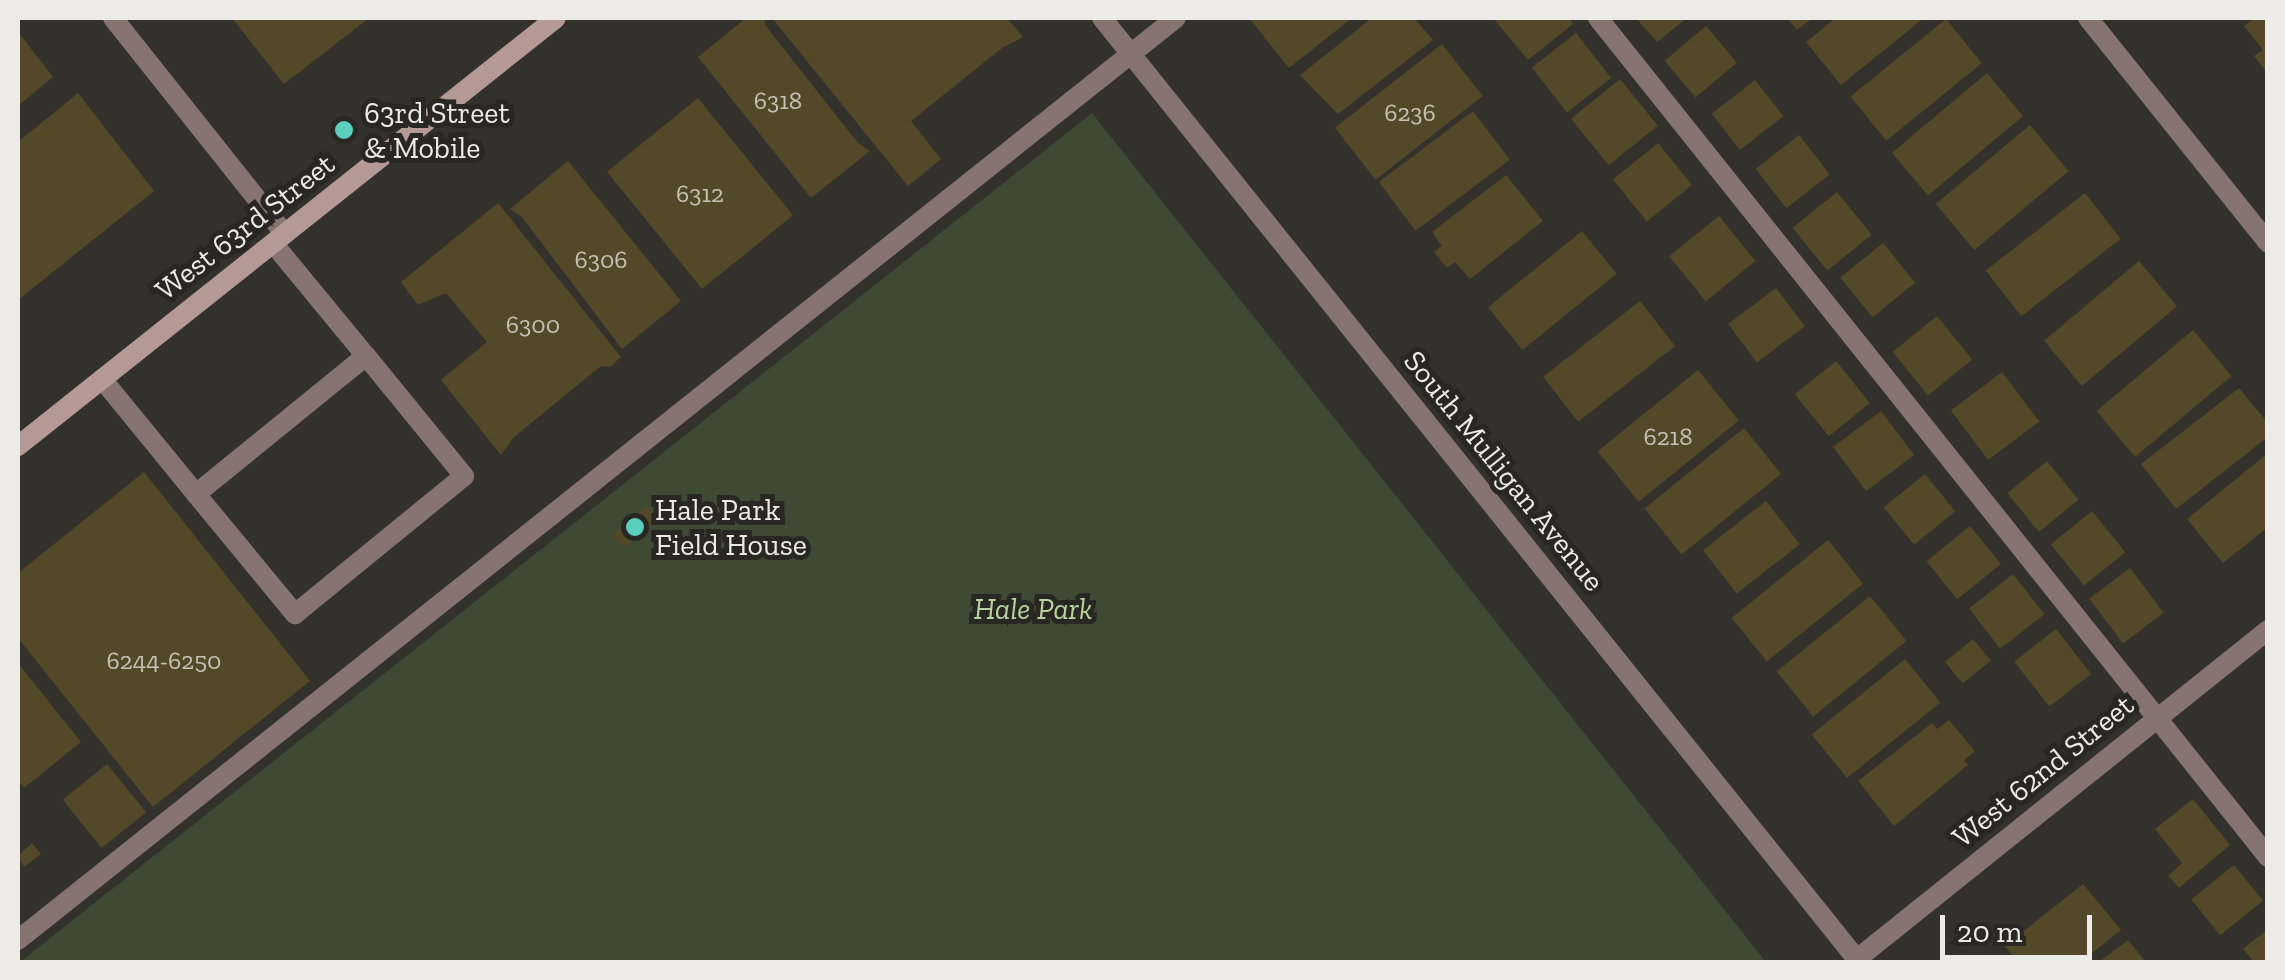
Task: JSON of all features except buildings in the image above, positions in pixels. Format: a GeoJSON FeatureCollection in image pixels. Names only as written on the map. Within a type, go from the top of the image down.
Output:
{"type":"FeatureCollection","features":[{"type":"Feature","properties":{"kind":"main road","name":"West 63rd Street"},"geometry":{"type":"LineString","coordinates":[[18,446],[556,18]]}},
{"type":"Feature","properties":{"kind":"street"},"geometry":{"type":"LineString","coordinates":[[102,379],[295,614],[464,476],[366,356],[113,18]]}},
{"type":"Feature","properties":{"kind":"street","name":"South Mulligan Avenue"},"geometry":{"type":"LineString","coordinates":[[1102,18],[1858,961]]}},
{"type":"Feature","properties":{"kind":"street"},"geometry":{"type":"LineString","coordinates":[[18,940],[1176,18]]}},
{"type":"Feature","properties":{"kind":"street"},"geometry":{"type":"LineString","coordinates":[[1598,18],[2268,857]]}},
{"type":"Feature","properties":{"kind":"street"},"geometry":{"type":"LineString","coordinates":[[2088,18],[2268,243]]}},
{"type":"Feature","properties":{"kind":"street"},"geometry":{"type":"LineString","coordinates":[[196,494],[366,356]]}},
{"type":"Feature","properties":{"kind":"street","name":"West 62nd Street"},"geometry":{"type":"LineString","coordinates":[[1858,961],[2268,630]]}},
{"type":"Feature","properties":{"kind":"green space","name":"Hale Park"},"geometry":{"type":"Polygon","coordinates":[[[1092,113],[1766,962],[20,962],[1092,113]]]}},
{"type":"Feature","properties":{"kind":"place","name":"63rd Street & Mobile"},"geometry":{"type":"Point","coordinates":[344,130]}},
{"type":"Feature","properties":{"kind":"place","name":"Hale Park Field House"},"geometry":{"type":"Point","coordinates":[635,527]}}]}
